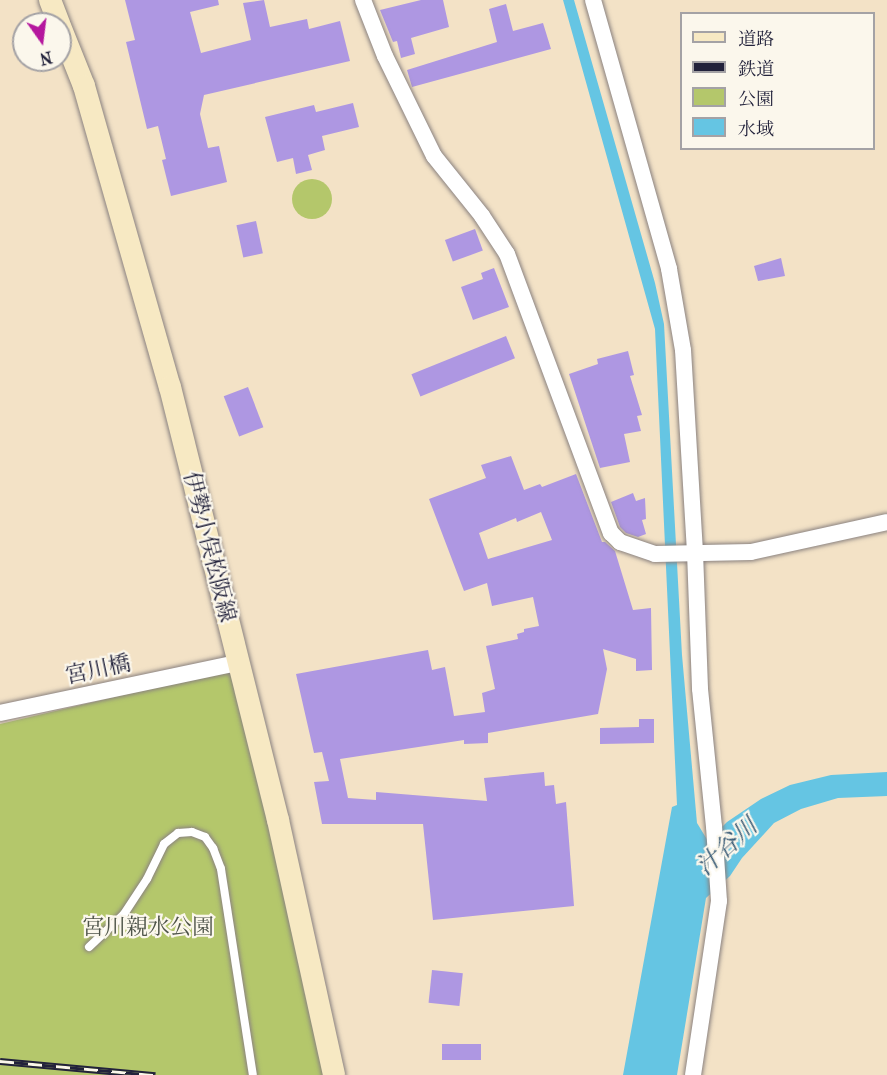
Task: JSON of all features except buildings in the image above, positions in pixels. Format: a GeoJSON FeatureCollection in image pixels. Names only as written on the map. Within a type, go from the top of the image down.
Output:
{"type":"FeatureCollection","features":[{"type":"Feature","properties":{"kind":"main road","name":"伊勢小俣松阪線"},"geometry":{"type":"LineString","coordinates":[[72,56],[84,86],[170,387],[278,820],[334,1075]]}},
{"type":"Feature","properties":{"kind":"street"},"geometry":{"type":"LineString","coordinates":[[363,0],[385,56],[434,156],[482,216],[507,254],[611,533],[620,542],[655,554],[693,551],[751,552],[887,522]]}},
{"type":"Feature","properties":{"kind":"street"},"geometry":{"type":"LineString","coordinates":[[593,0],[669,269],[679,316],[700,689],[719,901],[693,1075]]}},
{"type":"Feature","properties":{"kind":"street","name":"宮川橋"},"geometry":{"type":"LineString","coordinates":[[0,713],[237,663]]}},
{"type":"Feature","properties":{"kind":"lane"},"geometry":{"type":"LineString","coordinates":[[89,947],[124,914],[147,879],[164,844],[178,833],[192,832],[205,837],[213,848],[221,869],[253,1075]]}},
{"type":"Feature","properties":{"kind":"green space"},"geometry":{"type":"Polygon","coordinates":[[[312,179],[320,180],[326,185],[331,191],[331,207],[326,213],[320,218],[312,219],[304,218],[298,213],[293,207],[292,199],[293,191],[298,185],[304,180],[312,179]]]}},
{"type":"Feature","properties":{"kind":"green space","name":"宮川親水公園"},"geometry":{"type":"Polygon","coordinates":[[[238,668],[332,1075],[0,1075],[0,724],[238,668]]]}},
{"type":"Feature","properties":{"kind":"water","name":"汁谷川"},"geometry":{"type":"Polygon","coordinates":[[[563,0],[574,0],[655,283],[664,324],[682,655],[697,823],[708,841],[727,822],[761,799],[790,785],[831,775],[887,772],[887,796],[838,798],[801,809],[774,823],[742,858],[730,876],[706,898],[677,1075],[623,1075],[672,807],[677,805],[655,329],[563,0]]]}},
{"type":"Feature","properties":{"kind":"railway"},"geometry":{"type":"LineString","coordinates":[[0,1061],[155,1075]]}}]}
